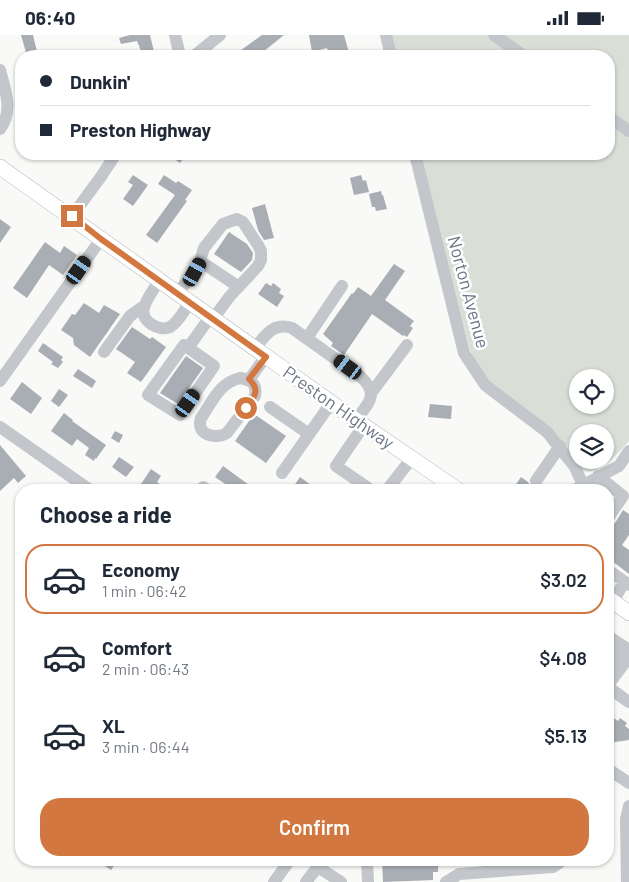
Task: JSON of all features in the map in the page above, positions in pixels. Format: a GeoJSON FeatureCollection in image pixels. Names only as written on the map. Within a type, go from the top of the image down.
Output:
{"type":"FeatureCollection","features":[{"type":"Feature","properties":{"kind":"main road","name":"Preston Highway"},"geometry":{"type":"LineString","coordinates":[[0,167],[72,216],[159,281],[331,403],[412,458],[444,484]]}},
{"type":"Feature","properties":{"kind":"main road"},"geometry":{"type":"LineString","coordinates":[[614,603],[629,613]]}},
{"type":"Feature","properties":{"kind":"street"},"geometry":{"type":"LineString","coordinates":[[175,35],[179,50]]}},
{"type":"Feature","properties":{"kind":"street"},"geometry":{"type":"LineString","coordinates":[[201,50],[220,35]]}},
{"type":"Feature","properties":{"kind":"street"},"geometry":{"type":"LineString","coordinates":[[386,35],[390,50]]}},
{"type":"Feature","properties":{"kind":"street"},"geometry":{"type":"LineString","coordinates":[[494,35],[515,50]]}},
{"type":"Feature","properties":{"kind":"street"},"geometry":{"type":"LineString","coordinates":[[0,70],[8,105],[2,120]]}},
{"type":"Feature","properties":{"kind":"street"},"geometry":{"type":"LineString","coordinates":[[615,121],[629,131]]}},
{"type":"Feature","properties":{"kind":"street"},"geometry":{"type":"LineString","coordinates":[[72,216],[112,160]]}},
{"type":"Feature","properties":{"kind":"street","name":"Norton Avenue"},"geometry":{"type":"LineString","coordinates":[[416,160],[464,353],[485,385],[547,432],[560,446],[576,467],[578,484]]}},
{"type":"Feature","properties":{"kind":"street"},"geometry":{"type":"LineString","coordinates":[[159,281],[144,306],[143,313],[146,319],[161,329],[170,327],[176,322],[204,248],[223,224],[237,219],[244,222],[261,251],[261,260],[258,266],[188,348]]}},
{"type":"Feature","properties":{"kind":"street"},"geometry":{"type":"LineString","coordinates":[[0,381],[101,239]]}},
{"type":"Feature","properties":{"kind":"street"},"geometry":{"type":"LineString","coordinates":[[200,261],[239,287]]}},
{"type":"Feature","properties":{"kind":"street"},"geometry":{"type":"LineString","coordinates":[[306,338],[342,286]]}},
{"type":"Feature","properties":{"kind":"street"},"geometry":{"type":"LineString","coordinates":[[104,352],[130,316],[144,306]]}},
{"type":"Feature","properties":{"kind":"street"},"geometry":{"type":"LineString","coordinates":[[249,379],[268,333],[284,325],[292,328],[361,377],[369,385],[372,392]]}},
{"type":"Feature","properties":{"kind":"street"},"geometry":{"type":"LineString","coordinates":[[184,345],[188,348],[214,366],[180,415],[148,395],[184,345]]}},
{"type":"Feature","properties":{"kind":"street"},"geometry":{"type":"LineString","coordinates":[[362,484],[336,466],[360,422],[372,392],[408,345]]}},
{"type":"Feature","properties":{"kind":"street"},"geometry":{"type":"LineString","coordinates":[[240,378],[249,379],[254,384],[255,396],[228,433],[222,437],[215,437],[204,433],[201,429],[201,418],[221,388],[232,380],[240,378]]}},
{"type":"Feature","properties":{"kind":"street"},"geometry":{"type":"LineString","coordinates":[[282,473],[331,403]]}},
{"type":"Feature","properties":{"kind":"street"},"geometry":{"type":"LineString","coordinates":[[270,407],[309,434]]}},
{"type":"Feature","properties":{"kind":"street"},"geometry":{"type":"LineString","coordinates":[[0,427],[81,484]]}},
{"type":"Feature","properties":{"kind":"street"},"geometry":{"type":"LineString","coordinates":[[536,481],[560,446]]}},
{"type":"Feature","properties":{"kind":"street"},"geometry":{"type":"LineString","coordinates":[[585,484],[598,476],[624,470],[629,451]]}},
{"type":"Feature","properties":{"kind":"street"},"geometry":{"type":"LineString","coordinates":[[392,484],[412,458]]}},
{"type":"Feature","properties":{"kind":"street"},"geometry":{"type":"LineString","coordinates":[[598,476],[608,484]]}},
{"type":"Feature","properties":{"kind":"street"},"geometry":{"type":"LineString","coordinates":[[614,489],[626,498],[614,511]]}},
{"type":"Feature","properties":{"kind":"street"},"geometry":{"type":"LineString","coordinates":[[614,574],[627,584],[614,596]]}},
{"type":"Feature","properties":{"kind":"street"},"geometry":{"type":"LineString","coordinates":[[614,642],[627,655]]}},
{"type":"Feature","properties":{"kind":"street"},"geometry":{"type":"LineString","coordinates":[[614,664],[627,655]]}},
{"type":"Feature","properties":{"kind":"street"},"geometry":{"type":"LineString","coordinates":[[614,676],[627,655]]}},
{"type":"Feature","properties":{"kind":"street"},"geometry":{"type":"LineString","coordinates":[[614,691],[629,702]]}},
{"type":"Feature","properties":{"kind":"street"},"geometry":{"type":"LineString","coordinates":[[614,774],[629,783]]}},
{"type":"Feature","properties":{"kind":"street"},"geometry":{"type":"LineString","coordinates":[[627,882],[626,819],[629,806]]}},
{"type":"Feature","properties":{"kind":"street"},"geometry":{"type":"LineString","coordinates":[[274,882],[286,866]]}},
{"type":"Feature","properties":{"kind":"street"},"geometry":{"type":"LineString","coordinates":[[306,882],[319,866]]}},
{"type":"Feature","properties":{"kind":"street"},"geometry":{"type":"LineString","coordinates":[[324,866],[341,882]]}},
{"type":"Feature","properties":{"kind":"street"},"geometry":{"type":"LineString","coordinates":[[367,866],[368,882]]}},
{"type":"Feature","properties":{"kind":"street"},"geometry":{"type":"LineString","coordinates":[[446,882],[459,874],[554,866]]}},
{"type":"Feature","properties":{"kind":"shaded area"},"geometry":{"type":"Polygon","coordinates":[[[391,35],[488,35],[509,50],[395,50],[391,35]]]}},
{"type":"Feature","properties":{"kind":"shaded area"},"geometry":{"type":"Polygon","coordinates":[[[501,35],[629,35],[629,126],[615,116],[615,50],[522,50],[501,35]]]}},
{"type":"Feature","properties":{"kind":"shaded area"},"geometry":{"type":"Polygon","coordinates":[[[615,125],[629,135],[629,441],[614,457],[614,424],[569,424],[569,450],[551,430],[491,383],[476,363],[469,347],[421,160],[615,160],[615,125]]]}},
{"type":"Feature","properties":{"kind":"shaded area"},"geometry":{"type":"Polygon","coordinates":[[[581,469],[597,469],[588,472],[581,469]]]}},
{"type":"Feature","properties":{"kind":"building"},"geometry":{"type":"Polygon","coordinates":[[[21,35],[33,35],[37,50],[25,50],[21,35]]]}},
{"type":"Feature","properties":{"kind":"building"},"geometry":{"type":"Polygon","coordinates":[[[130,35],[150,35],[154,50],[141,50],[137,41],[121,44],[119,38],[130,35]]]}},
{"type":"Feature","properties":{"kind":"building"},"geometry":{"type":"Polygon","coordinates":[[[262,35],[284,35],[265,50],[241,50],[262,35]]]}},
{"type":"Feature","properties":{"kind":"building"},"geometry":{"type":"Polygon","coordinates":[[[309,35],[344,35],[348,50],[328,50],[327,48],[312,50],[309,35]]]}},
{"type":"Feature","properties":{"kind":"building"},"geometry":{"type":"Polygon","coordinates":[[[133,175],[148,185],[133,206],[123,199],[133,185],[128,182],[133,175]]]}},
{"type":"Feature","properties":{"kind":"building"},"geometry":{"type":"Polygon","coordinates":[[[164,175],[192,190],[185,200],[187,201],[157,243],[146,235],[175,195],[158,184],[164,175]]]}},
{"type":"Feature","properties":{"kind":"building"},"geometry":{"type":"Polygon","coordinates":[[[361,175],[363,181],[366,180],[369,192],[354,195],[350,178],[361,175]]]}},
{"type":"Feature","properties":{"kind":"building"},"geometry":{"type":"Polygon","coordinates":[[[381,191],[387,209],[376,211],[375,207],[372,207],[369,194],[381,191]]]}},
{"type":"Feature","properties":{"kind":"building"},"geometry":{"type":"Polygon","coordinates":[[[265,204],[274,238],[264,240],[258,230],[252,208],[265,204]]]}},
{"type":"Feature","properties":{"kind":"building"},"geometry":{"type":"Polygon","coordinates":[[[0,219],[11,227],[0,243],[0,219]]]}},
{"type":"Feature","properties":{"kind":"building"},"geometry":{"type":"Polygon","coordinates":[[[229,232],[247,244],[253,253],[252,260],[241,272],[214,254],[229,232]]]}},
{"type":"Feature","properties":{"kind":"building"},"geometry":{"type":"Polygon","coordinates":[[[45,242],[60,253],[64,246],[77,255],[63,275],[49,265],[27,298],[13,288],[45,242]]]}},
{"type":"Feature","properties":{"kind":"building"},"geometry":{"type":"Polygon","coordinates":[[[394,264],[405,271],[385,300],[414,321],[410,326],[413,328],[407,337],[403,336],[372,314],[344,355],[331,346],[333,343],[323,334],[358,287],[371,296],[394,264]]]}},
{"type":"Feature","properties":{"kind":"building"},"geometry":{"type":"Polygon","coordinates":[[[266,283],[271,286],[273,283],[281,289],[279,293],[284,296],[277,307],[258,294],[266,283]]]}},
{"type":"Feature","properties":{"kind":"building"},"geometry":{"type":"Polygon","coordinates":[[[84,303],[99,313],[104,305],[120,314],[90,357],[74,345],[73,338],[61,330],[72,314],[75,315],[84,303]]]}},
{"type":"Feature","properties":{"kind":"building"},"geometry":{"type":"Polygon","coordinates":[[[132,327],[150,339],[152,337],[166,347],[141,382],[127,373],[135,362],[116,349],[132,327]]]}},
{"type":"Feature","properties":{"kind":"building"},"geometry":{"type":"Polygon","coordinates":[[[43,343],[63,357],[61,360],[63,362],[58,368],[38,351],[43,343]]]}},
{"type":"Feature","properties":{"kind":"building"},"geometry":{"type":"Polygon","coordinates":[[[186,356],[203,368],[178,404],[160,393],[186,356]]]}},
{"type":"Feature","properties":{"kind":"building"},"geometry":{"type":"Polygon","coordinates":[[[78,369],[96,381],[92,388],[73,376],[78,369]]]}},
{"type":"Feature","properties":{"kind":"building"},"geometry":{"type":"Polygon","coordinates":[[[22,382],[42,398],[31,414],[10,399],[22,382]]]}},
{"type":"Feature","properties":{"kind":"building"},"geometry":{"type":"Polygon","coordinates":[[[59,389],[68,395],[59,407],[51,401],[59,389]]]}},
{"type":"Feature","properties":{"kind":"building"},"geometry":{"type":"Polygon","coordinates":[[[430,404],[452,406],[451,419],[428,417],[430,404]]]}},
{"type":"Feature","properties":{"kind":"building"},"geometry":{"type":"Polygon","coordinates":[[[64,413],[72,421],[106,445],[94,461],[85,455],[89,448],[77,439],[72,446],[51,431],[64,413]]]}},
{"type":"Feature","properties":{"kind":"building"},"geometry":{"type":"Polygon","coordinates":[[[254,414],[286,436],[266,463],[235,441],[254,414]]]}},
{"type":"Feature","properties":{"kind":"building"},"geometry":{"type":"Polygon","coordinates":[[[115,431],[123,435],[119,443],[111,438],[115,431]]]}},
{"type":"Feature","properties":{"kind":"building"},"geometry":{"type":"Polygon","coordinates":[[[0,445],[26,476],[18,483],[14,478],[0,491],[0,445]]]}},
{"type":"Feature","properties":{"kind":"building"},"geometry":{"type":"Polygon","coordinates":[[[119,457],[134,467],[126,477],[112,467],[119,457]]]}},
{"type":"Feature","properties":{"kind":"building"},"geometry":{"type":"Polygon","coordinates":[[[223,466],[248,484],[225,484],[215,477],[223,466]]]}},
{"type":"Feature","properties":{"kind":"building"},"geometry":{"type":"Polygon","coordinates":[[[151,469],[161,476],[157,482],[160,484],[141,484],[151,469]]]}},
{"type":"Feature","properties":{"kind":"building"},"geometry":{"type":"Polygon","coordinates":[[[300,477],[310,484],[295,484],[300,477]]]}},
{"type":"Feature","properties":{"kind":"building"},"geometry":{"type":"Polygon","coordinates":[[[521,477],[529,484],[516,484],[521,477]]]}},
{"type":"Feature","properties":{"kind":"building"},"geometry":{"type":"Polygon","coordinates":[[[623,510],[629,514],[629,535],[622,545],[629,550],[629,574],[614,563],[615,523],[623,510]]]}},
{"type":"Feature","properties":{"kind":"building"},"geometry":{"type":"Polygon","coordinates":[[[614,718],[618,721],[620,718],[627,723],[625,726],[629,729],[629,740],[614,742],[614,718]]]}},
{"type":"Feature","properties":{"kind":"building"},"geometry":{"type":"Polygon","coordinates":[[[105,866],[114,866],[111,870],[105,866]]]}},
{"type":"Feature","properties":{"kind":"building"},"geometry":{"type":"Polygon","coordinates":[[[382,866],[438,866],[438,872],[433,872],[433,880],[383,882],[382,866]]]}},
{"type":"Feature","properties":{"kind":"route"},"geometry":{"type":"LineString","coordinates":[[72,216],[101,239],[266,357],[249,379],[254,384],[256,390],[255,396],[246,408]]}}]}
